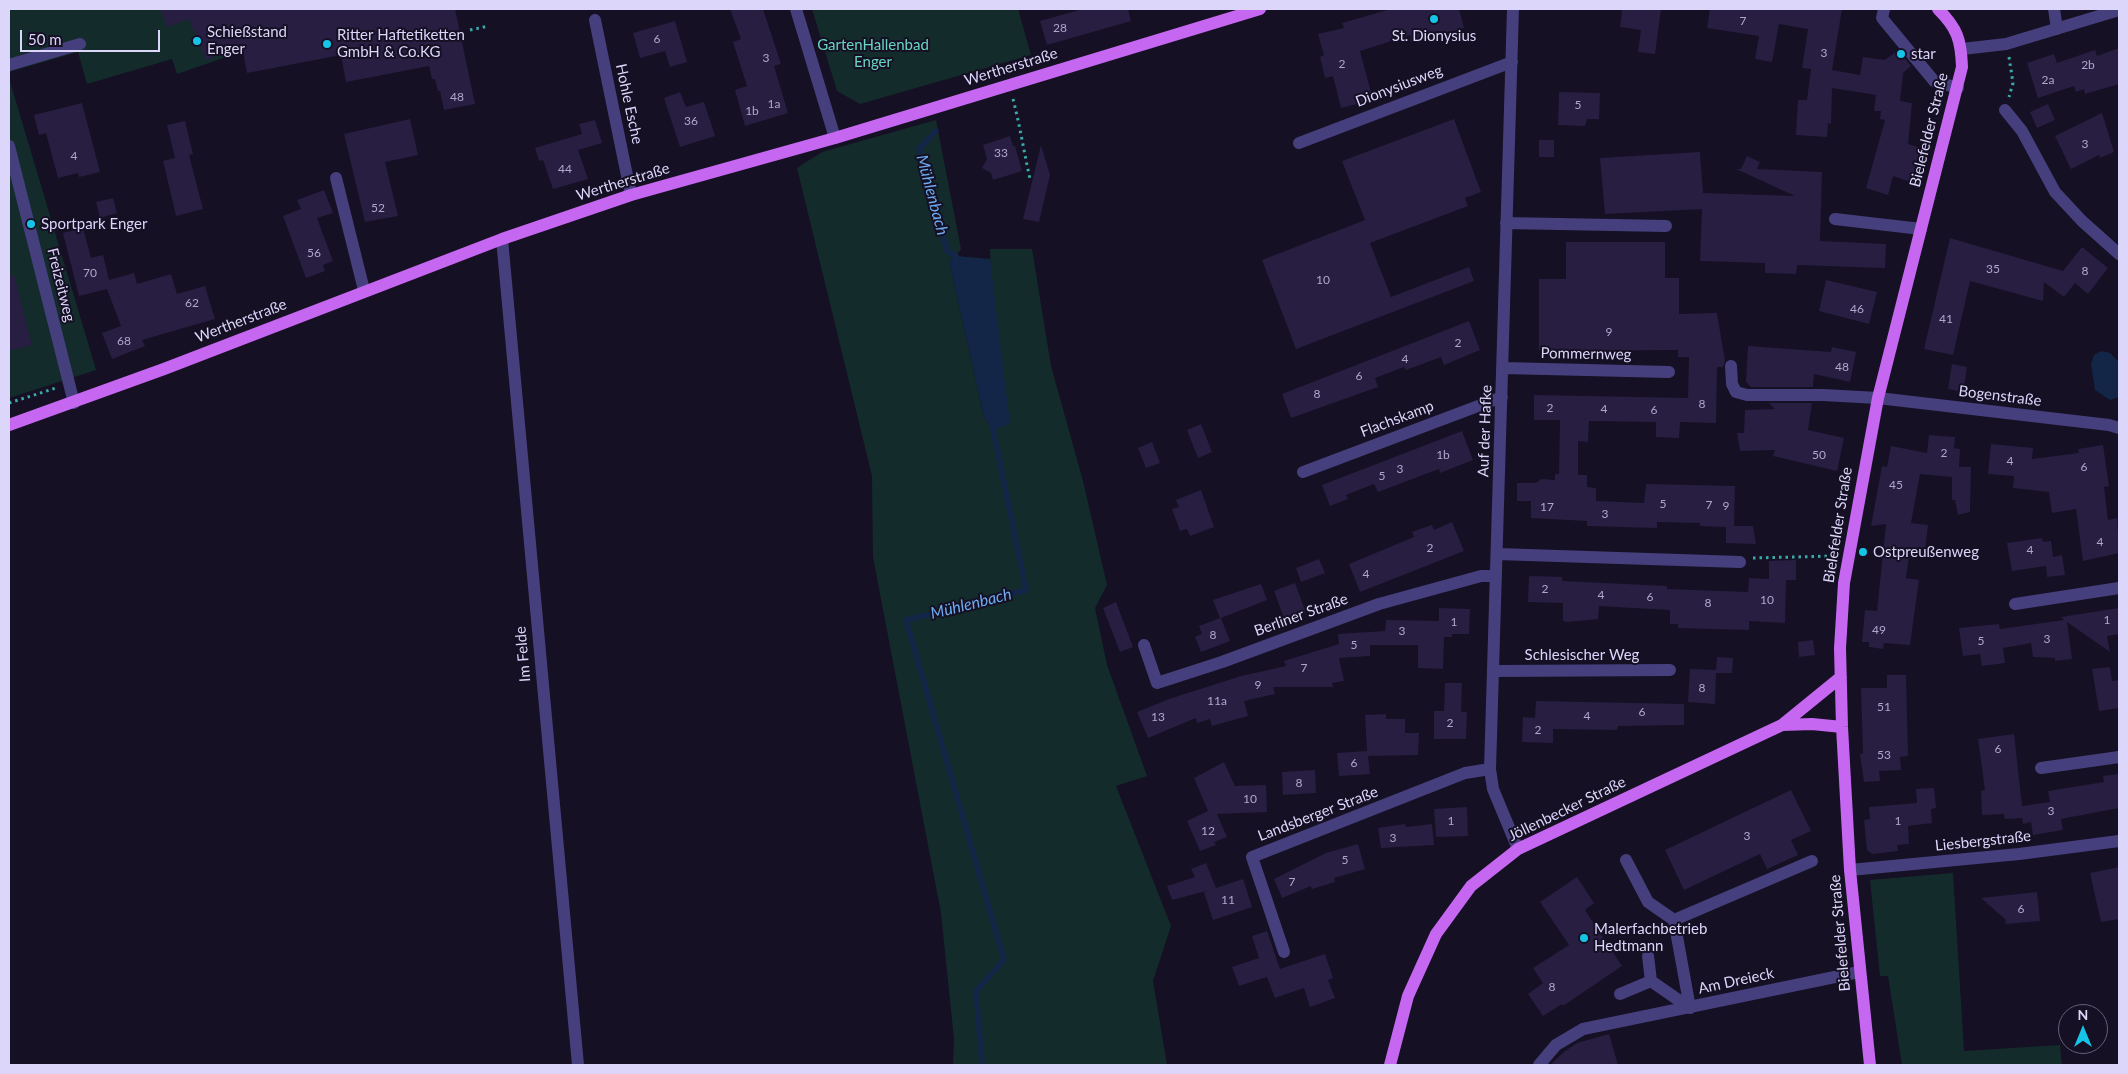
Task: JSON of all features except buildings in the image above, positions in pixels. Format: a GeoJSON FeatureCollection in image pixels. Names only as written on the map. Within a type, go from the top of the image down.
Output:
{"type":"FeatureCollection","features":[{"type":"Feature","properties":{"kind":"main road","name":"Wertherstraße"},"geometry":{"type":"LineString","coordinates":[[9,426],[74,403],[364,290],[502,239],[631,195],[835,138],[1243,11],[1260,9]]}},
{"type":"Feature","properties":{"kind":"main road","name":"Bielefelder Straße"},"geometry":{"type":"LineString","coordinates":[[1870,1065],[1850,870],[1842,727],[1840,648],[1848,556],[1878,398],[1962,67],[1962,49],[1952,23],[1938,9]]}},
{"type":"Feature","properties":{"kind":"main road","name":"Jöllenbecker Straße"},"geometry":{"type":"LineString","coordinates":[[1390,1065],[1408,996],[1436,934],[1471,886],[1518,849],[1782,725],[1841,677]]}},
{"type":"Feature","properties":{"kind":"main road","name":"Jöllenbecker Straße"},"geometry":{"type":"LineString","coordinates":[[1782,725],[1812,724],[1842,727]]}},
{"type":"Feature","properties":{"kind":"street"},"geometry":{"type":"LineString","coordinates":[[796,9],[835,138]]}},
{"type":"Feature","properties":{"kind":"street","name":"Auf der Hafke"},"geometry":{"type":"LineString","coordinates":[[1513,9],[1496,576],[1495,672],[1490,769],[1493,789],[1518,849]]}},
{"type":"Feature","properties":{"kind":"street"},"geometry":{"type":"LineString","coordinates":[[1884,9],[1882,18],[1934,81],[1958,88]]}},
{"type":"Feature","properties":{"kind":"street"},"geometry":{"type":"LineString","coordinates":[[2054,9],[2057,29]]}},
{"type":"Feature","properties":{"kind":"street"},"geometry":{"type":"LineString","coordinates":[[1962,49],[2006,44],[2119,10]]}},
{"type":"Feature","properties":{"kind":"street","name":"Hohle Esche"},"geometry":{"type":"LineString","coordinates":[[595,20],[631,195]]}},
{"type":"Feature","properties":{"kind":"street"},"geometry":{"type":"LineString","coordinates":[[9,65],[80,44]]}},
{"type":"Feature","properties":{"kind":"street","name":"Dionysiusweg"},"geometry":{"type":"LineString","coordinates":[[1299,143],[1512,62]]}},
{"type":"Feature","properties":{"kind":"street"},"geometry":{"type":"LineString","coordinates":[[2005,110],[2022,132],[2055,192],[2082,221],[2119,254]]}},
{"type":"Feature","properties":{"kind":"street","name":"Freizeitweg"},"geometry":{"type":"LineString","coordinates":[[9,146],[74,403]]}},
{"type":"Feature","properties":{"kind":"street"},"geometry":{"type":"LineString","coordinates":[[336,178],[364,290]]}},
{"type":"Feature","properties":{"kind":"street"},"geometry":{"type":"LineString","coordinates":[[1836,219],[1921,229]]}},
{"type":"Feature","properties":{"kind":"street"},"geometry":{"type":"LineString","coordinates":[[1506,223],[1666,226]]}},
{"type":"Feature","properties":{"kind":"street","name":"Im Felde"},"geometry":{"type":"LineString","coordinates":[[502,239],[578,1065]]}},
{"type":"Feature","properties":{"kind":"street","name":"Bogenstraße"},"geometry":{"type":"LineString","coordinates":[[1731,366],[1732,384],[1736,392],[1747,395],[1823,395],[1878,398],[2109,424],[2119,428]]}},
{"type":"Feature","properties":{"kind":"street","name":"Pommernweg"},"geometry":{"type":"LineString","coordinates":[[1503,368],[1669,372]]}},
{"type":"Feature","properties":{"kind":"street","name":"Flachskamp"},"geometry":{"type":"LineString","coordinates":[[1303,472],[1502,397]]}},
{"type":"Feature","properties":{"kind":"street"},"geometry":{"type":"LineString","coordinates":[[1497,554],[1740,562]]}},
{"type":"Feature","properties":{"kind":"street","name":"Berliner Straße"},"geometry":{"type":"LineString","coordinates":[[1144,645],[1157,683],[1222,662],[1379,604],[1480,576],[1496,576]]}},
{"type":"Feature","properties":{"kind":"street"},"geometry":{"type":"LineString","coordinates":[[2015,604],[2119,588]]}},
{"type":"Feature","properties":{"kind":"street","name":"Schlesischer Weg"},"geometry":{"type":"LineString","coordinates":[[1495,672],[1670,670]]}},
{"type":"Feature","properties":{"kind":"street"},"geometry":{"type":"LineString","coordinates":[[2041,768],[2119,757]]}},
{"type":"Feature","properties":{"kind":"street","name":"Landsberger Straße"},"geometry":{"type":"LineString","coordinates":[[1284,952],[1252,857],[1465,773],[1490,769]]}},
{"type":"Feature","properties":{"kind":"street","name":"Liesbergstraße"},"geometry":{"type":"LineString","coordinates":[[1850,870],[2019,854],[2119,841]]}},
{"type":"Feature","properties":{"kind":"street"},"geometry":{"type":"LineString","coordinates":[[1626,860],[1648,902],[1674,920],[1690,1008]]}},
{"type":"Feature","properties":{"kind":"street"},"geometry":{"type":"LineString","coordinates":[[1674,920],[1812,861]]}},
{"type":"Feature","properties":{"kind":"street"},"geometry":{"type":"LineString","coordinates":[[1648,956],[1651,981],[1690,1008]]}},
{"type":"Feature","properties":{"kind":"street","name":"Am Dreieck"},"geometry":{"type":"LineString","coordinates":[[1539,1065],[1556,1045],[1583,1029],[1859,972]]}},
{"type":"Feature","properties":{"kind":"street"},"geometry":{"type":"LineString","coordinates":[[1620,994],[1651,981]]}},
{"type":"Feature","properties":{"kind":"path"},"geometry":{"type":"LineString","coordinates":[[470,30],[489,26]]}},
{"type":"Feature","properties":{"kind":"path"},"geometry":{"type":"LineString","coordinates":[[2005,110],[2013,83],[2006,44]]}},
{"type":"Feature","properties":{"kind":"path"},"geometry":{"type":"LineString","coordinates":[[1008,85],[1024,140],[1030,179]]}},
{"type":"Feature","properties":{"kind":"path"},"geometry":{"type":"LineString","coordinates":[[1740,562],[1756,558],[1848,556]]}},
{"type":"Feature","properties":{"kind":"green space"},"geometry":{"type":"Polygon","coordinates":[[[9,9],[213,9],[232,55],[177,74],[172,59],[87,84],[78,52],[9,72],[9,9]]]}},
{"type":"Feature","properties":{"kind":"green space","name":"GartenHallenbad Enger"},"geometry":{"type":"Polygon","coordinates":[[[812,9],[1018,9],[1031,55],[860,104],[837,91],[812,9]]]}},
{"type":"Feature","properties":{"kind":"green space","name":"Sportpark Enger"},"geometry":{"type":"Polygon","coordinates":[[[9,78],[96,370],[9,398],[9,78]]]}},
{"type":"Feature","properties":{"kind":"green space"},"geometry":{"type":"Polygon","coordinates":[[[936,120],[961,249],[956,256],[949,260],[984,417],[994,430],[990,249],[1032,249],[1051,366],[1083,481],[1107,585],[1095,608],[1107,665],[1147,776],[1116,786],[1171,926],[1153,981],[1167,1065],[953,1065],[954,1039],[941,913],[873,557],[872,476],[797,168],[822,152],[936,120]]]}},
{"type":"Feature","properties":{"kind":"green space"},"geometry":{"type":"Polygon","coordinates":[[[1953,873],[1964,1051],[2058,1045],[2058,1054],[2061,1054],[2062,1065],[1902,1065],[1888,976],[1880,976],[1870,880],[1953,873]]]}},
{"type":"Feature","properties":{"kind":"water"},"geometry":{"type":"Polygon","coordinates":[[[956,256],[990,259],[1010,424],[994,430],[984,417],[949,260],[956,256]]]}},
{"type":"Feature","properties":{"kind":"water"},"geometry":{"type":"Polygon","coordinates":[[[2101,351],[2110,353],[2119,362],[2119,397],[2110,400],[2095,390],[2091,364],[2094,355],[2101,351]]]}},
{"type":"Feature","properties":{"kind":"waterway","name":"Mühlenbach"},"geometry":{"type":"LineString","coordinates":[[936,131],[919,149],[947,251],[956,256],[957,264]]}},
{"type":"Feature","properties":{"kind":"waterway","name":"Mühlenbach"},"geometry":{"type":"LineString","coordinates":[[982,1065],[976,991],[1004,960],[906,620],[1026,590],[992,424]]}},
{"type":"Feature","properties":{"kind":"place","name":"St. Dionysius"},"geometry":{"type":"Point","coordinates":[1434,19]}},
{"type":"Feature","properties":{"kind":"place","name":"Schießstand Enger"},"geometry":{"type":"Point","coordinates":[197,41]}},
{"type":"Feature","properties":{"kind":"place","name":"Ritter Haftetiketten GmbH & Co.KG"},"geometry":{"type":"Point","coordinates":[327,44]}},
{"type":"Feature","properties":{"kind":"place","name":"star"},"geometry":{"type":"Point","coordinates":[1901,54]}},
{"type":"Feature","properties":{"kind":"place","name":"Sportpark Enger"},"geometry":{"type":"Point","coordinates":[31,224]}},
{"type":"Feature","properties":{"kind":"place","name":"Ostpreußenweg"},"geometry":{"type":"Point","coordinates":[1863,552]}},
{"type":"Feature","properties":{"kind":"place","name":"Malerfachbetrieb Hedtmann"},"geometry":{"type":"Point","coordinates":[1584,938]}}]}
